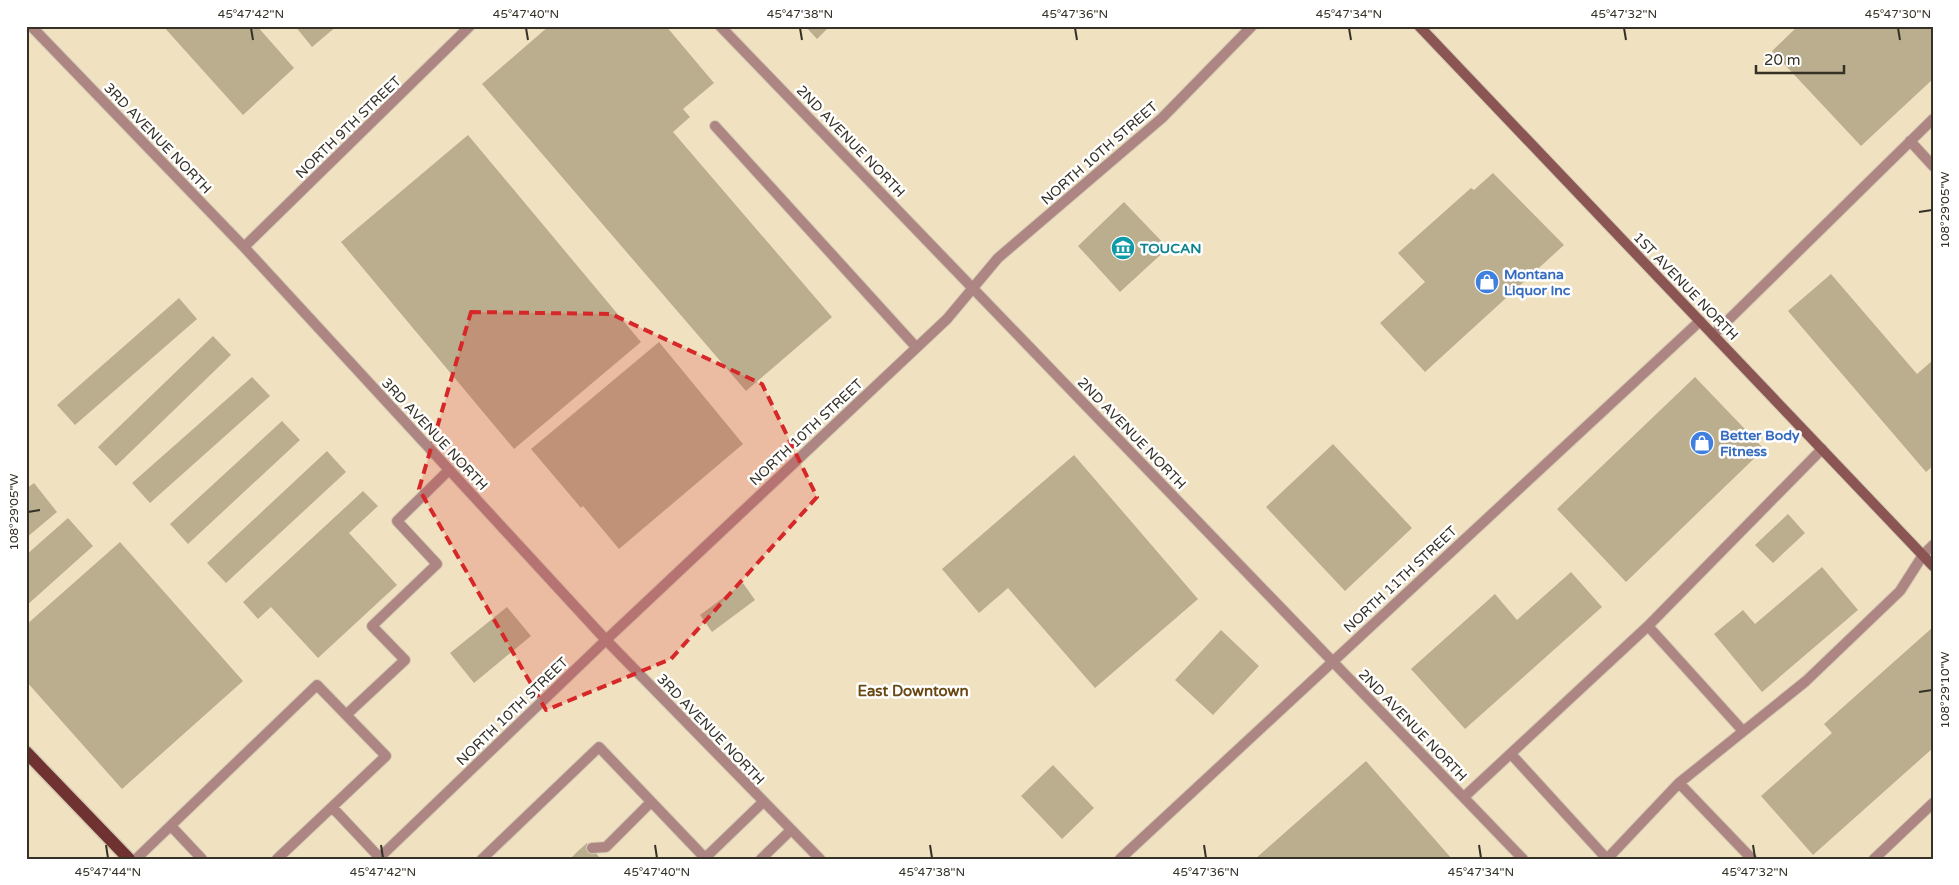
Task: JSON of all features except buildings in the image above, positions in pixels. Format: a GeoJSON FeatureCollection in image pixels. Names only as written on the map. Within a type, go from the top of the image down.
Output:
{"type":"FeatureCollection","features":[{"type":"Feature","properties":{"kind":"main road","name":"1ST AVENUE NORTH"},"geometry":{"type":"LineString","coordinates":[[1419,26],[1933,566]]}},
{"type":"Feature","properties":{"kind":"main road"},"geometry":{"type":"LineString","coordinates":[[26,752],[129,859]]}},
{"type":"Feature","properties":{"kind":"street","name":"3RD AVENUE NORTH"},"geometry":{"type":"LineString","coordinates":[[31,26],[244,247],[606,640],[820,859]]}},
{"type":"Feature","properties":{"kind":"street","name":"NORTH 9TH STREET"},"geometry":{"type":"LineString","coordinates":[[244,247],[470,26]]}},
{"type":"Feature","properties":{"kind":"street","name":"2ND AVENUE NORTH"},"geometry":{"type":"LineString","coordinates":[[720,26],[1523,859]]}},
{"type":"Feature","properties":{"kind":"street","name":"NORTH 10TH STREET"},"geometry":{"type":"LineString","coordinates":[[379,858],[606,640],[947,319],[998,258],[1162,118],[1252,26]]}},
{"type":"Feature","properties":{"kind":"street"},"geometry":{"type":"LineString","coordinates":[[1713,335],[1933,119]]}},
{"type":"Feature","properties":{"kind":"street"},"geometry":{"type":"LineString","coordinates":[[715,126],[916,347]]}},
{"type":"Feature","properties":{"kind":"street"},"geometry":{"type":"LineString","coordinates":[[1910,141],[1933,166]]}},
{"type":"Feature","properties":{"kind":"street","name":"NORTH 11TH STREET"},"geometry":{"type":"LineString","coordinates":[[1120,859],[1700,321]]}},
{"type":"Feature","properties":{"kind":"street"},"geometry":{"type":"LineString","coordinates":[[1464,797],[1648,626],[1822,449]]}},
{"type":"Feature","properties":{"kind":"street"},"geometry":{"type":"LineString","coordinates":[[346,715],[405,660],[372,626],[437,564],[397,521],[449,470]]}},
{"type":"Feature","properties":{"kind":"street"},"geometry":{"type":"LineString","coordinates":[[1512,754],[1607,859],[1679,783],[1806,681],[1900,591],[1923,555],[1933,546]]}},
{"type":"Feature","properties":{"kind":"street"},"geometry":{"type":"LineString","coordinates":[[1648,626],[1743,731]]}},
{"type":"Feature","properties":{"kind":"street"},"geometry":{"type":"LineString","coordinates":[[136,859],[317,686],[386,756],[277,859]]}},
{"type":"Feature","properties":{"kind":"street"},"geometry":{"type":"LineString","coordinates":[[482,859],[599,747],[704,858],[763,802]]}},
{"type":"Feature","properties":{"kind":"street"},"geometry":{"type":"LineString","coordinates":[[1679,783],[1752,859]]}},
{"type":"Feature","properties":{"kind":"street"},"geometry":{"type":"LineString","coordinates":[[605,859],[606,847],[651,802]]}},
{"type":"Feature","properties":{"kind":"street"},"geometry":{"type":"LineString","coordinates":[[1874,859],[1933,803]]}},
{"type":"Feature","properties":{"kind":"street"},"geometry":{"type":"LineString","coordinates":[[332,807],[379,858]]}},
{"type":"Feature","properties":{"kind":"street"},"geometry":{"type":"LineString","coordinates":[[172,826],[202,859]]}},
{"type":"Feature","properties":{"kind":"street"},"geometry":{"type":"LineString","coordinates":[[761,859],[791,830]]}},
{"type":"Feature","properties":{"kind":"street"},"geometry":{"type":"LineString","coordinates":[[592,848],[606,847]]}},
{"type":"Feature","properties":{"kind":"highlighted area"},"geometry":{"type":"Polygon","coordinates":[[[471,312],[611,314],[762,384],[817,497],[671,659],[546,710],[419,489],[471,312]]]}},
{"type":"Feature","properties":{"kind":"shaded area"},"geometry":{"type":"Polygon","coordinates":[[[26,26],[1933,26],[1933,859],[26,859],[26,26]]]}},
{"type":"Feature","properties":{"kind":"place","name":"TOUCAN"},"geometry":{"type":"Point","coordinates":[1123,248]}},
{"type":"Feature","properties":{"kind":"place","name":"Montana Liquor Inc"},"geometry":{"type":"Point","coordinates":[1487,282]}},
{"type":"Feature","properties":{"kind":"place","name":"Better Body Fitness"},"geometry":{"type":"Point","coordinates":[1702,443]}},
{"type":"Feature","properties":{"kind":"district","name":"East Downtown"},"geometry":{"type":"Point","coordinates":[913,691]}}]}
